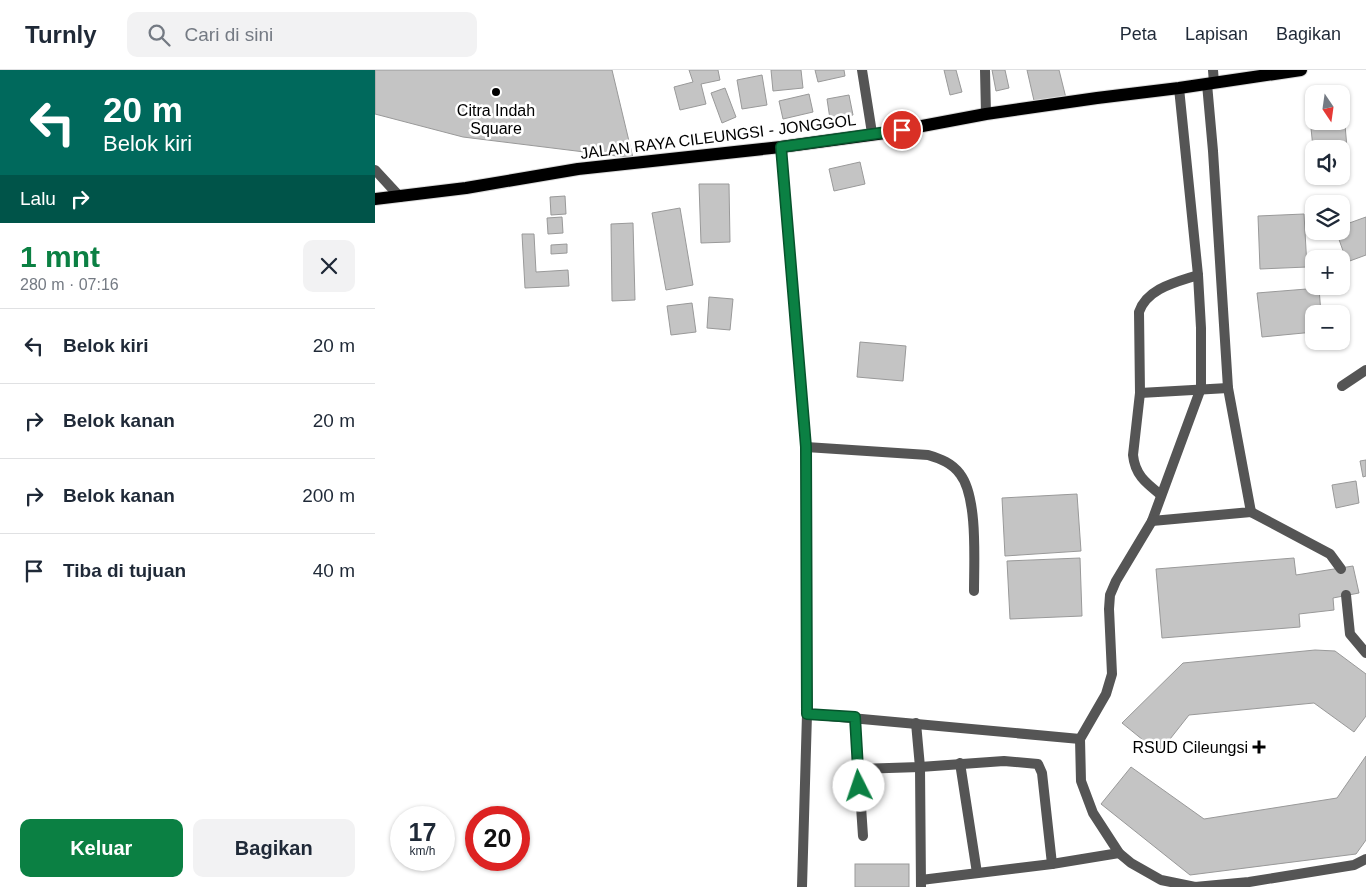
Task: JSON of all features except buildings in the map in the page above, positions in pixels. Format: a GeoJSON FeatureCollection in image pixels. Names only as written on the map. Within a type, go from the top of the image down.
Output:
{"type":"FeatureCollection","features":[{"type":"Feature","properties":{"kind":"main road","name":"JALAN RAYA CILEUNGSI - JONGGOL"},"geometry":{"type":"LineString","coordinates":[[375,199],[466,188],[578,169],[781,147],[872,133],[885,133],[986,114],[1179,88],[1212,79],[1301,70]]}},
{"type":"Feature","properties":{"kind":"street"},"geometry":{"type":"LineString","coordinates":[[862,70],[872,133]]}},
{"type":"Feature","properties":{"kind":"street"},"geometry":{"type":"LineString","coordinates":[[985,70],[986,114]]}},
{"type":"Feature","properties":{"kind":"street"},"geometry":{"type":"LineString","coordinates":[[1212,79],[1213,151],[1228,388],[1251,512]]}},
{"type":"Feature","properties":{"kind":"street"},"geometry":{"type":"LineString","coordinates":[[1179,88],[1198,275],[1201,388],[1152,521],[1116,581],[1111,595],[1109,609],[1112,663],[1110,684],[1080,738],[1081,781],[1093,813],[1119,853],[1148,873],[1176,884],[1195,887],[1249,885],[1354,865],[1366,859]]}},
{"type":"Feature","properties":{"kind":"street"},"geometry":{"type":"LineString","coordinates":[[781,147],[806,447],[807,714],[802,887]]}},
{"type":"Feature","properties":{"kind":"street"},"geometry":{"type":"LineString","coordinates":[[375,170],[400,197]]}},
{"type":"Feature","properties":{"kind":"street"},"geometry":{"type":"LineString","coordinates":[[1161,495],[1141,479],[1134,464],[1133,455],[1140,393],[1139,318],[1141,306],[1148,298],[1164,287],[1198,275]]}},
{"type":"Feature","properties":{"kind":"street"},"geometry":{"type":"LineString","coordinates":[[1342,386],[1366,370]]}},
{"type":"Feature","properties":{"kind":"street"},"geometry":{"type":"LineString","coordinates":[[1140,393],[1201,388],[1228,388]]}},
{"type":"Feature","properties":{"kind":"street"},"geometry":{"type":"LineString","coordinates":[[806,447],[928,455],[943,460],[954,467],[961,475],[967,487],[972,511],[974,591]]}},
{"type":"Feature","properties":{"kind":"street"},"geometry":{"type":"LineString","coordinates":[[1152,521],[1251,512],[1330,554],[1341,569]]}},
{"type":"Feature","properties":{"kind":"street"},"geometry":{"type":"LineString","coordinates":[[1346,595],[1350,634],[1366,653]]}},
{"type":"Feature","properties":{"kind":"street"},"geometry":{"type":"LineString","coordinates":[[807,714],[1080,738]]}},
{"type":"Feature","properties":{"kind":"street"},"geometry":{"type":"LineString","coordinates":[[855,717],[863,836]]}},
{"type":"Feature","properties":{"kind":"street"},"geometry":{"type":"LineString","coordinates":[[916,723],[920,767],[921,884],[977,872],[1053,864],[1119,853]]}},
{"type":"Feature","properties":{"kind":"street"},"geometry":{"type":"LineString","coordinates":[[858,769],[920,767],[960,763],[1004,762],[1038,764],[1042,773],[1053,864]]}},
{"type":"Feature","properties":{"kind":"street"},"geometry":{"type":"LineString","coordinates":[[960,763],[977,872]]}},
{"type":"Feature","properties":{"kind":"place","name":"Citra Indah Square"},"geometry":{"type":"Point","coordinates":[496,92]}},
{"type":"Feature","properties":{"kind":"place","name":"RSUD Cileungsi"},"geometry":{"type":"Point","coordinates":[1259,747]}},
{"type":"Feature","properties":{"kind":"route"},"geometry":{"type":"LineString","coordinates":[[859,786],[855,717],[807,714],[806,447],[781,147],[902,130]]}}]}
